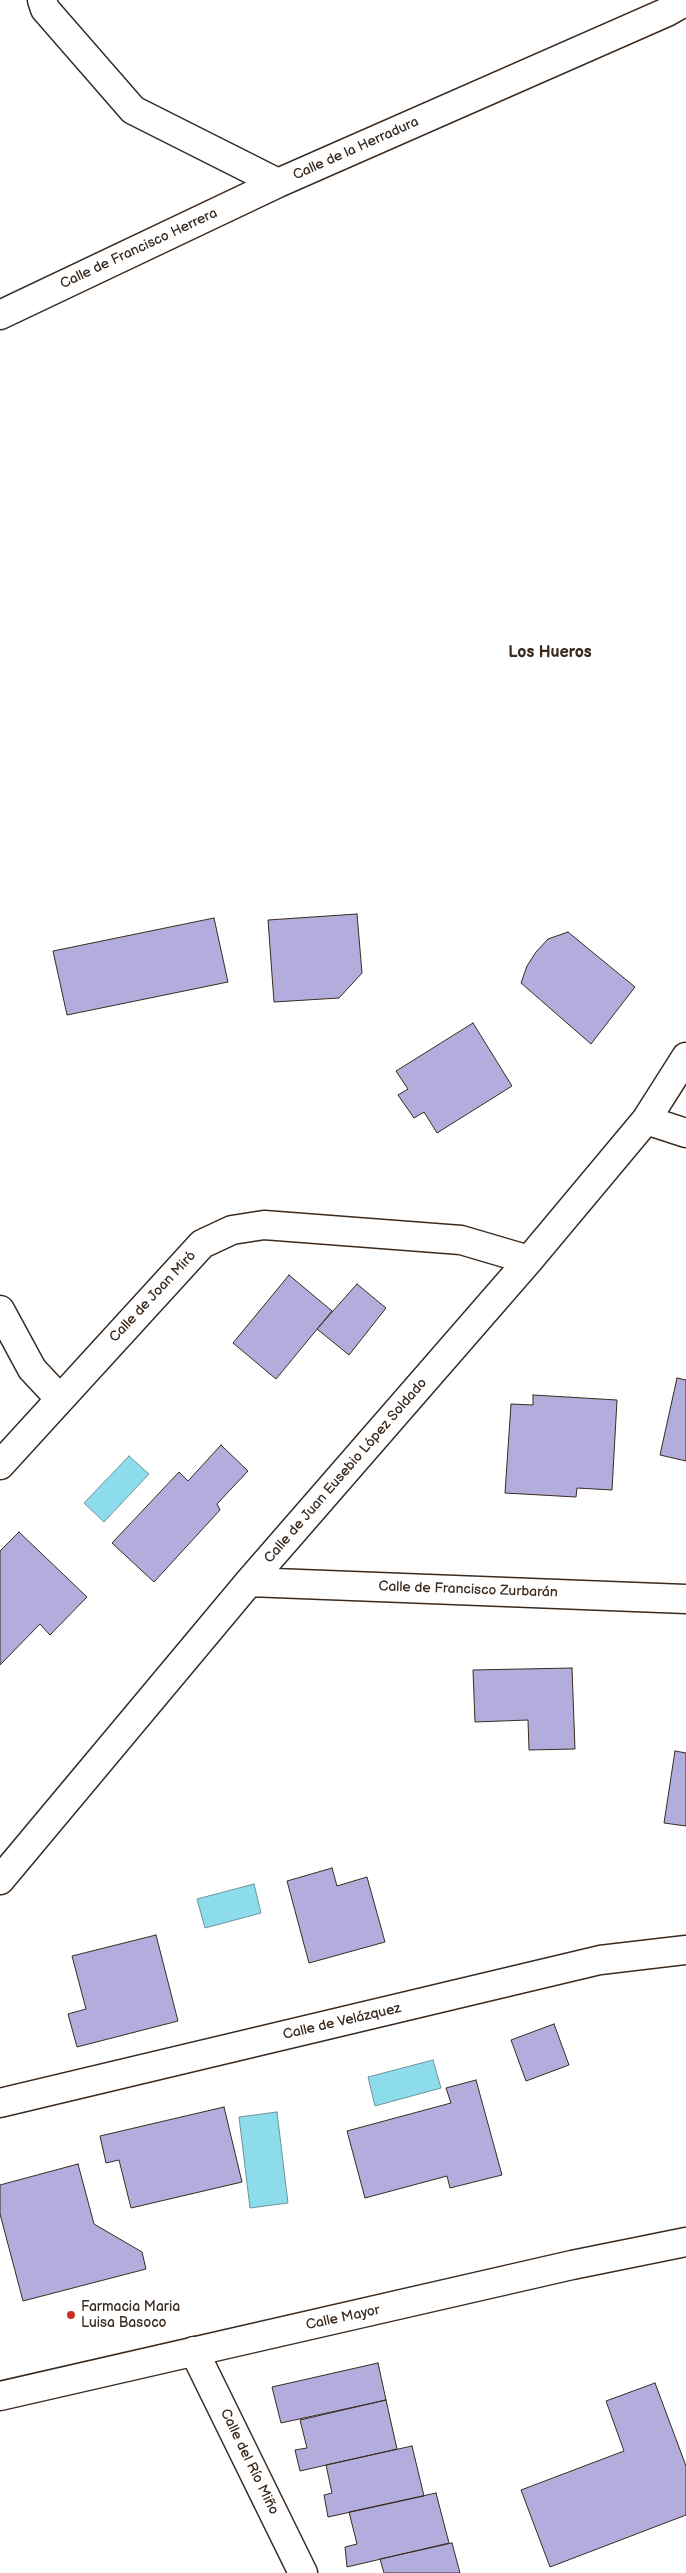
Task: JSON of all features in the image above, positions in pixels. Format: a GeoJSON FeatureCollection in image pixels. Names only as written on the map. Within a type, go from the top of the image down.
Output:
{"type":"FeatureCollection","features":[{"type":"Feature","properties":{"kind":"street","name":"Calle de la Herradura"},"geometry":{"type":"LineString","coordinates":[[42,0],[45,9],[133,110],[278,183],[667,12],[686,1]]}},
{"type":"Feature","properties":{"kind":"street","name":"Calle de Francisco Herrera"},"geometry":{"type":"LineString","coordinates":[[0,315],[278,183]]}},
{"type":"Feature","properties":{"kind":"street","name":"Calle de Juan Eusebio López Soldado"},"geometry":{"type":"LineString","coordinates":[[0,1880],[249,1582],[530,1260],[646,1120],[686,1057]]}},
{"type":"Feature","properties":{"kind":"street"},"geometry":{"type":"LineString","coordinates":[[646,1120],[686,1132]]}},
{"type":"Feature","properties":{"kind":"street","name":"Calle de Joan Miró"},"geometry":{"type":"LineString","coordinates":[[0,1465],[202,1244],[232,1230],[264,1225],[461,1240],[530,1260]]}},
{"type":"Feature","properties":{"kind":"street"},"geometry":{"type":"LineString","coordinates":[[0,1310],[32,1369],[60,1399]]}},
{"type":"Feature","properties":{"kind":"street","name":"Calle de Francisco Zurbarán"},"geometry":{"type":"LineString","coordinates":[[249,1582],[686,1599]]}},
{"type":"Feature","properties":{"kind":"street","name":"Calle de Velázquez"},"geometry":{"type":"LineString","coordinates":[[0,2103],[600,1960],[686,1950]]}},
{"type":"Feature","properties":{"kind":"street","name":"Calle Mayor"},"geometry":{"type":"LineString","coordinates":[[0,2396],[572,2265],[686,2242]]}},
{"type":"Feature","properties":{"kind":"street","name":"Calle del Río Miño"},"geometry":{"type":"LineString","coordinates":[[194,2351],[303,2573]]}},
{"type":"Feature","properties":{"kind":"water"},"geometry":{"type":"Polygon","coordinates":[[[129,1456],[149,1474],[104,1522],[84,1503],[129,1456]]]}},
{"type":"Feature","properties":{"kind":"water"},"geometry":{"type":"Polygon","coordinates":[[[254,1884],[261,1913],[205,1928],[197,1899],[254,1884]]]}},
{"type":"Feature","properties":{"kind":"water"},"geometry":{"type":"Polygon","coordinates":[[[433,2060],[441,2088],[375,2106],[368,2077],[433,2060]]]}},
{"type":"Feature","properties":{"kind":"water"},"geometry":{"type":"Polygon","coordinates":[[[277,2112],[288,2203],[250,2208],[239,2117],[277,2112]]]}},
{"type":"Feature","properties":{"kind":"building"},"geometry":{"type":"Polygon","coordinates":[[[357,914],[362,973],[339,998],[274,1002],[268,920],[357,914]]]}},
{"type":"Feature","properties":{"kind":"building"},"geometry":{"type":"Polygon","coordinates":[[[214,918],[228,982],[67,1015],[53,951],[214,918]]]}},
{"type":"Feature","properties":{"kind":"building"},"geometry":{"type":"Polygon","coordinates":[[[568,932],[635,987],[591,1044],[521,983],[527,966],[536,952],[548,939],[568,932]]]}},
{"type":"Feature","properties":{"kind":"building"},"geometry":{"type":"Polygon","coordinates":[[[473,1023],[512,1086],[437,1133],[424,1112],[414,1118],[398,1095],[408,1089],[396,1071],[473,1023]]]}},
{"type":"Feature","properties":{"kind":"building"},"geometry":{"type":"Polygon","coordinates":[[[289,1275],[332,1311],[276,1379],[233,1343],[289,1275]]]}},
{"type":"Feature","properties":{"kind":"building"},"geometry":{"type":"Polygon","coordinates":[[[357,1284],[386,1308],[349,1355],[317,1329],[357,1284]]]}},
{"type":"Feature","properties":{"kind":"building"},"geometry":{"type":"Polygon","coordinates":[[[677,1378],[686,1380],[686,1461],[660,1455],[677,1378]]]}},
{"type":"Feature","properties":{"kind":"building"},"geometry":{"type":"Polygon","coordinates":[[[533,1395],[617,1400],[612,1490],[577,1488],[576,1497],[505,1493],[511,1404],[533,1405],[533,1395]]]}},
{"type":"Feature","properties":{"kind":"building"},"geometry":{"type":"Polygon","coordinates":[[[221,1445],[248,1471],[217,1504],[220,1510],[154,1582],[112,1543],[179,1472],[188,1481],[221,1445]]]}},
{"type":"Feature","properties":{"kind":"building"},"geometry":{"type":"Polygon","coordinates":[[[19,1532],[87,1597],[50,1635],[40,1624],[0,1665],[0,1551],[19,1532]]]}},
{"type":"Feature","properties":{"kind":"building"},"geometry":{"type":"Polygon","coordinates":[[[572,1668],[575,1749],[529,1750],[528,1720],[475,1722],[473,1670],[572,1668]]]}},
{"type":"Feature","properties":{"kind":"building"},"geometry":{"type":"Polygon","coordinates":[[[675,1751],[686,1753],[686,1826],[664,1823],[675,1751]]]}},
{"type":"Feature","properties":{"kind":"building"},"geometry":{"type":"Polygon","coordinates":[[[332,1868],[337,1886],[367,1877],[385,1942],[309,1963],[287,1881],[332,1868]]]}},
{"type":"Feature","properties":{"kind":"building"},"geometry":{"type":"Polygon","coordinates":[[[156,1935],[178,2021],[77,2047],[68,2014],[86,2009],[72,1956],[156,1935]]]}},
{"type":"Feature","properties":{"kind":"building"},"geometry":{"type":"Polygon","coordinates":[[[554,2024],[569,2065],[526,2081],[511,2040],[554,2024]]]}},
{"type":"Feature","properties":{"kind":"building"},"geometry":{"type":"Polygon","coordinates":[[[476,2080],[502,2175],[450,2188],[447,2176],[365,2198],[347,2131],[451,2103],[446,2088],[476,2080]]]}},
{"type":"Feature","properties":{"kind":"building"},"geometry":{"type":"Polygon","coordinates":[[[224,2107],[242,2182],[131,2208],[119,2160],[106,2163],[100,2136],[224,2107]]]}},
{"type":"Feature","properties":{"kind":"building"},"geometry":{"type":"Polygon","coordinates":[[[78,2164],[94,2224],[142,2252],[146,2269],[23,2301],[0,2214],[0,2185],[78,2164]]]}},
{"type":"Feature","properties":{"kind":"building"},"geometry":{"type":"Polygon","coordinates":[[[378,2363],[386,2400],[281,2423],[272,2387],[378,2363]]]}},
{"type":"Feature","properties":{"kind":"building"},"geometry":{"type":"Polygon","coordinates":[[[655,2383],[686,2466],[686,2515],[550,2567],[521,2490],[624,2451],[606,2401],[655,2383]]]}},
{"type":"Feature","properties":{"kind":"building"},"geometry":{"type":"Polygon","coordinates":[[[386,2400],[397,2449],[300,2471],[295,2450],[307,2448],[300,2420],[386,2400]]]}},
{"type":"Feature","properties":{"kind":"building"},"geometry":{"type":"Polygon","coordinates":[[[412,2446],[424,2496],[328,2517],[324,2495],[332,2493],[326,2465],[412,2446]]]}},
{"type":"Feature","properties":{"kind":"building"},"geometry":{"type":"Polygon","coordinates":[[[436,2493],[449,2543],[347,2567],[345,2547],[357,2544],[349,2512],[436,2493]]]}},
{"type":"Feature","properties":{"kind":"building"},"geometry":{"type":"Polygon","coordinates":[[[452,2543],[460,2573],[384,2573],[380,2559],[452,2543]]]}},
{"type":"Feature","properties":{"kind":"place","name":"Farmacia Maria Luisa Basoco"},"geometry":{"type":"Point","coordinates":[71,2315]}},
{"type":"Feature","properties":{"kind":"district","name":"Los Hueros"},"geometry":{"type":"Point","coordinates":[550,653]}}]}
